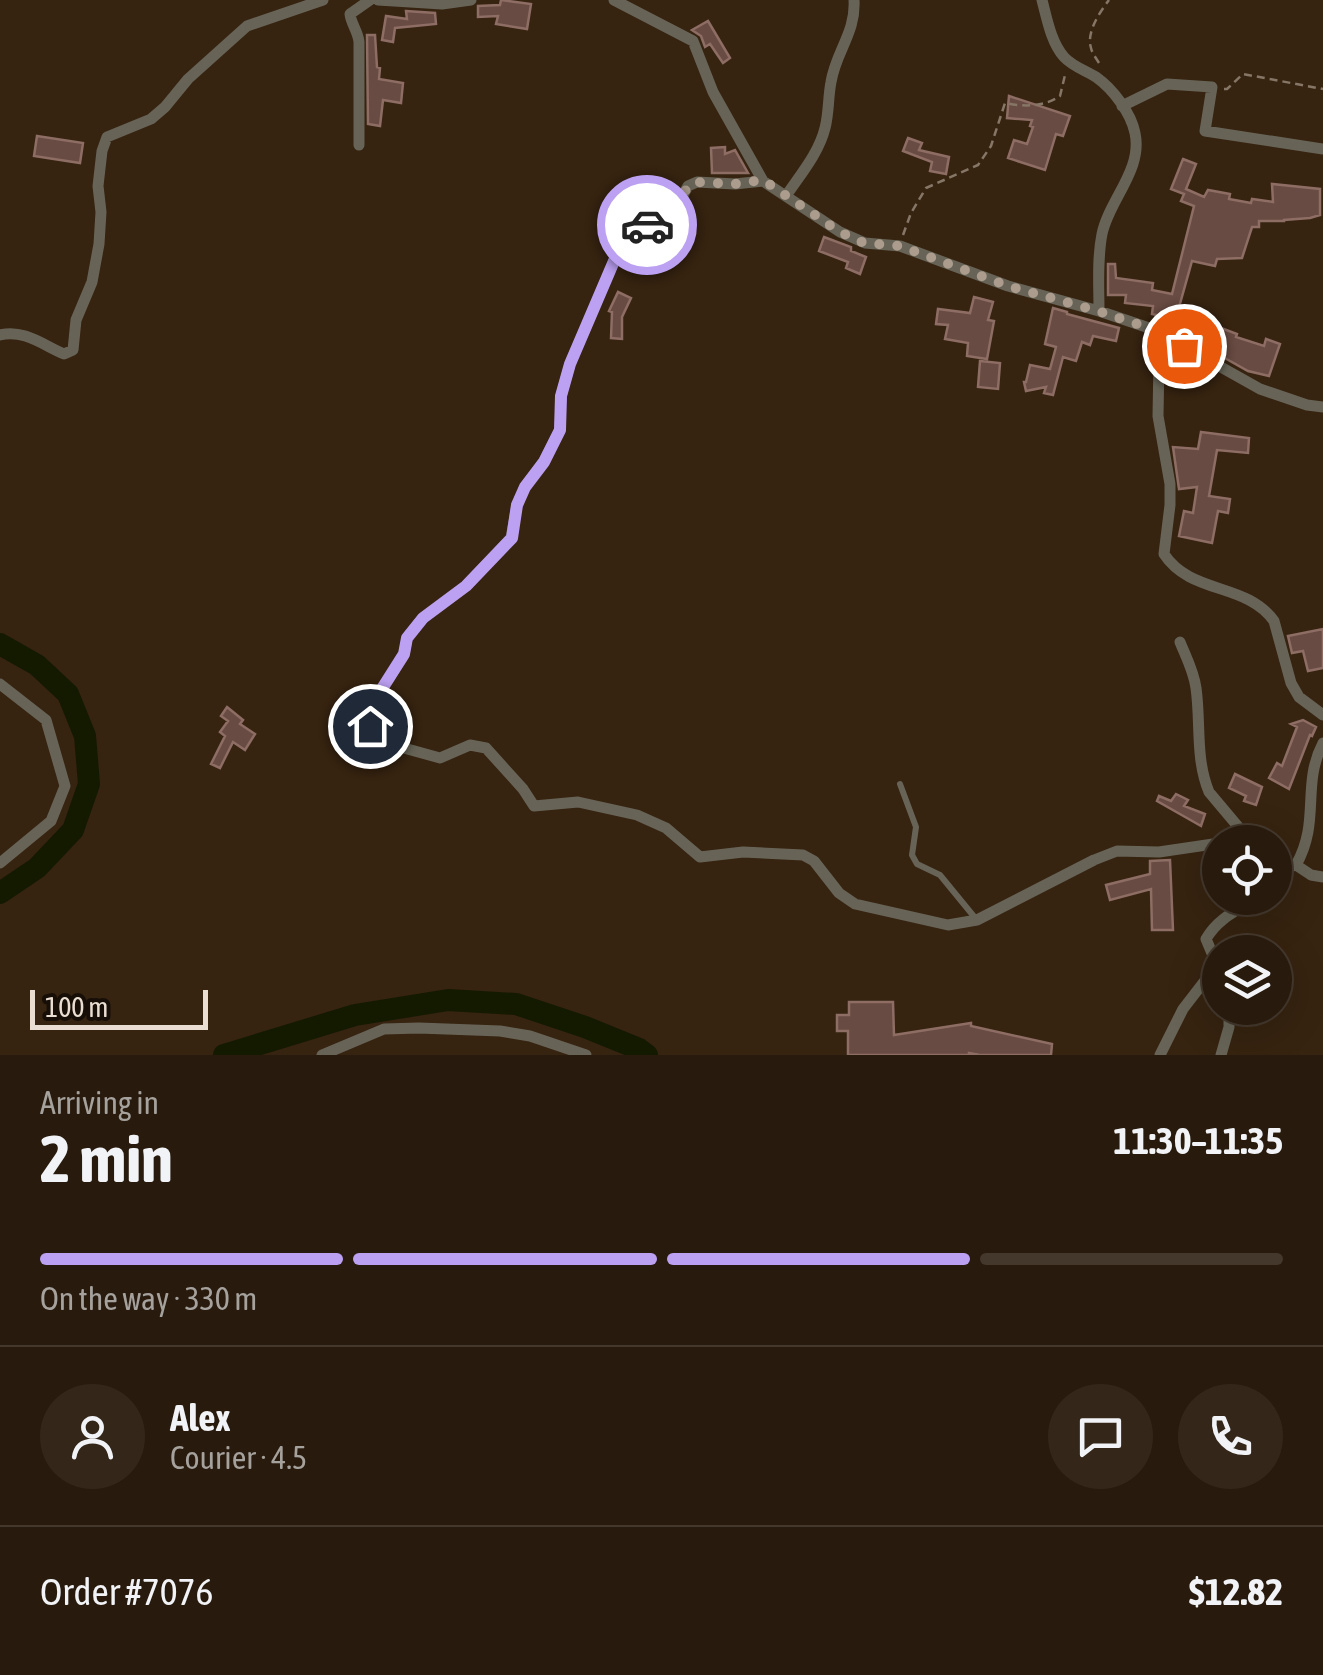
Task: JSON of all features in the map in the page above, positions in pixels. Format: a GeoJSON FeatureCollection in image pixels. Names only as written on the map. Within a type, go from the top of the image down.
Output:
{"type":"FeatureCollection","features":[{"type":"Feature","properties":{"kind":"street"},"geometry":{"type":"LineString","coordinates":[[0,335],[16,333],[30,337],[64,354],[73,350],[76,320],[92,282],[99,244],[98,186],[108,136],[151,120],[188,78],[247,26],[323,0]]}},
{"type":"Feature","properties":{"kind":"street"},"geometry":{"type":"LineString","coordinates":[[359,145],[359,42],[350,14],[374,0],[442,4],[471,0]]}},
{"type":"Feature","properties":{"kind":"street"},"geometry":{"type":"LineString","coordinates":[[614,0],[693,41],[713,92],[763,180],[840,232],[864,243],[899,246],[1008,286],[1155,330],[1260,389],[1307,405],[1323,406]]}},
{"type":"Feature","properties":{"kind":"street"},"geometry":{"type":"LineString","coordinates":[[786,196],[824,133],[830,82],[855,18],[854,0]]}},
{"type":"Feature","properties":{"kind":"street"},"geometry":{"type":"LineString","coordinates":[[1042,0],[1054,42],[1066,59],[1105,84],[1135,130],[1137,150],[1102,232],[1098,311]]}},
{"type":"Feature","properties":{"kind":"street"},"geometry":{"type":"LineString","coordinates":[[1122,106],[1166,84],[1212,88],[1205,131],[1323,149]]}},
{"type":"Feature","properties":{"kind":"street"},"geometry":{"type":"LineString","coordinates":[[763,180],[735,184],[696,182],[688,186],[674,211],[634,232],[620,247],[570,364],[561,396],[560,430],[544,462],[525,487],[517,505],[512,538],[466,586],[423,618],[407,638],[404,654],[366,714],[370,726],[382,742],[440,758],[470,745],[486,748],[534,806],[578,802],[636,815],[666,828],[700,857],[743,852],[803,855],[814,861],[840,893],[855,904],[948,925],[977,920],[1117,851],[1159,852],[1202,845]]}},
{"type":"Feature","properties":{"kind":"street"},"geometry":{"type":"LineString","coordinates":[[1155,330],[1158,416],[1170,484],[1164,554],[1173,568],[1244,597],[1268,612],[1274,621],[1290,683],[1298,697],[1323,714]]}},
{"type":"Feature","properties":{"kind":"street"},"geometry":{"type":"LineString","coordinates":[[1180,642],[1196,683],[1205,783],[1236,825]]}},
{"type":"Feature","properties":{"kind":"street"},"geometry":{"type":"LineString","coordinates":[[0,684],[46,720],[66,786],[51,821],[0,862]]}},
{"type":"Feature","properties":{"kind":"street"},"geometry":{"type":"LineString","coordinates":[[1292,866],[1304,851],[1309,834],[1311,777],[1323,743]]}},
{"type":"Feature","properties":{"kind":"street"},"geometry":{"type":"LineString","coordinates":[[1296,865],[1311,875],[1323,876]]}},
{"type":"Feature","properties":{"kind":"street"},"geometry":{"type":"LineString","coordinates":[[1209,935],[1228,915]]}},
{"type":"Feature","properties":{"kind":"street"},"geometry":{"type":"LineString","coordinates":[[1160,1055],[1182,1009],[1202,987]]}},
{"type":"Feature","properties":{"kind":"street"},"geometry":{"type":"LineString","coordinates":[[1221,1055],[1229,1025]]}},
{"type":"Feature","properties":{"kind":"street"},"geometry":{"type":"LineString","coordinates":[[322,1055],[384,1029],[419,1028],[500,1031],[530,1036],[586,1055]]}},
{"type":"Feature","properties":{"kind":"lane"},"geometry":{"type":"LineString","coordinates":[[900,784],[916,827],[912,856],[918,864],[940,875],[977,920]]}},
{"type":"Feature","properties":{"kind":"path"},"geometry":{"type":"LineString","coordinates":[[1105,84],[1090,46],[1092,32],[1109,0]]}},
{"type":"Feature","properties":{"kind":"path"},"geometry":{"type":"LineString","coordinates":[[899,246],[926,188],[978,165],[991,146],[1005,102],[1032,105],[1049,103],[1060,96],[1066,59]]}},
{"type":"Feature","properties":{"kind":"path"},"geometry":{"type":"LineString","coordinates":[[1212,88],[1227,89],[1243,74],[1323,89]]}},
{"type":"Feature","properties":{"kind":"building"},"geometry":{"type":"Polygon","coordinates":[[[501,0],[531,4],[527,29],[496,24],[498,16],[478,17],[478,6],[500,5],[501,0]]]}},
{"type":"Feature","properties":{"kind":"building"},"geometry":{"type":"Polygon","coordinates":[[[406,11],[435,13],[436,24],[395,28],[393,42],[382,40],[386,16],[407,19],[406,11]]]}},
{"type":"Feature","properties":{"kind":"building"},"geometry":{"type":"Polygon","coordinates":[[[708,21],[730,58],[723,63],[710,44],[705,47],[701,36],[692,30],[708,21]]]}},
{"type":"Feature","properties":{"kind":"building"},"geometry":{"type":"Polygon","coordinates":[[[367,35],[375,35],[379,79],[403,83],[401,103],[383,100],[380,126],[368,124],[367,35]]]}},
{"type":"Feature","properties":{"kind":"building"},"geometry":{"type":"Polygon","coordinates":[[[1009,96],[1070,116],[1063,136],[1056,134],[1045,170],[1008,158],[1014,140],[1027,144],[1033,127],[1032,120],[1007,118],[1009,96]]]}},
{"type":"Feature","properties":{"kind":"building"},"geometry":{"type":"Polygon","coordinates":[[[37,136],[83,143],[80,163],[34,156],[37,136]]]}},
{"type":"Feature","properties":{"kind":"building"},"geometry":{"type":"Polygon","coordinates":[[[908,138],[922,143],[919,150],[949,157],[946,174],[930,171],[932,162],[903,151],[908,138]]]}},
{"type":"Feature","properties":{"kind":"building"},"geometry":{"type":"Polygon","coordinates":[[[725,147],[725,154],[735,150],[748,173],[712,173],[711,148],[725,147]]]}},
{"type":"Feature","properties":{"kind":"building"},"geometry":{"type":"Polygon","coordinates":[[[1183,159],[1196,164],[1186,189],[1204,197],[1208,190],[1230,194],[1229,199],[1273,202],[1272,184],[1320,189],[1320,215],[1259,221],[1259,227],[1252,227],[1242,258],[1217,259],[1215,266],[1192,261],[1174,325],[1164,321],[1165,317],[1152,314],[1153,306],[1125,303],[1126,295],[1108,295],[1108,264],[1115,264],[1116,278],[1153,283],[1152,290],[1172,294],[1194,206],[1181,201],[1184,194],[1171,189],[1183,159]]]}},
{"type":"Feature","properties":{"kind":"building"},"geometry":{"type":"Polygon","coordinates":[[[824,237],[866,257],[860,274],[846,268],[848,262],[819,251],[824,237]]]}},
{"type":"Feature","properties":{"kind":"building"},"geometry":{"type":"Polygon","coordinates":[[[618,292],[631,298],[622,317],[622,339],[611,338],[609,311],[618,292]]]}},
{"type":"Feature","properties":{"kind":"building"},"geometry":{"type":"Polygon","coordinates":[[[974,297],[993,302],[988,320],[994,321],[987,359],[967,356],[968,343],[945,339],[948,325],[936,324],[938,309],[970,313],[974,297]]]}},
{"type":"Feature","properties":{"kind":"building"},"geometry":{"type":"Polygon","coordinates":[[[1053,308],[1119,328],[1116,341],[1093,336],[1090,345],[1082,342],[1076,361],[1063,357],[1053,395],[1044,393],[1046,387],[1026,391],[1024,382],[1030,365],[1050,369],[1056,347],[1045,344],[1053,308]]]}},
{"type":"Feature","properties":{"kind":"building"},"geometry":{"type":"Polygon","coordinates":[[[1221,328],[1264,346],[1266,339],[1280,344],[1269,376],[1248,371],[1214,352],[1221,328]]]}},
{"type":"Feature","properties":{"kind":"building"},"geometry":{"type":"Polygon","coordinates":[[[980,361],[1000,363],[998,389],[978,387],[980,361]]]}},
{"type":"Feature","properties":{"kind":"building"},"geometry":{"type":"Polygon","coordinates":[[[1201,432],[1249,438],[1248,453],[1217,450],[1209,496],[1230,499],[1228,513],[1218,511],[1212,543],[1179,536],[1184,511],[1193,513],[1197,487],[1179,489],[1173,447],[1198,449],[1201,432]]]}},
{"type":"Feature","properties":{"kind":"building"},"geometry":{"type":"Polygon","coordinates":[[[1323,629],[1323,668],[1308,671],[1303,651],[1292,653],[1288,636],[1323,629]]]}},
{"type":"Feature","properties":{"kind":"building"},"geometry":{"type":"Polygon","coordinates":[[[227,707],[243,720],[240,724],[255,734],[245,750],[233,742],[220,768],[211,764],[225,736],[220,732],[228,721],[221,716],[227,707]]]}},
{"type":"Feature","properties":{"kind":"building"},"geometry":{"type":"Polygon","coordinates":[[[1303,720],[1316,727],[1289,789],[1269,778],[1277,763],[1282,766],[1297,727],[1291,724],[1303,720]]]}},
{"type":"Feature","properties":{"kind":"building"},"geometry":{"type":"Polygon","coordinates":[[[1235,774],[1262,787],[1256,805],[1244,801],[1246,796],[1229,788],[1235,774]]]}},
{"type":"Feature","properties":{"kind":"building"},"geometry":{"type":"Polygon","coordinates":[[[1176,794],[1188,800],[1184,806],[1205,814],[1201,826],[1157,801],[1159,796],[1171,801],[1176,794]]]}},
{"type":"Feature","properties":{"kind":"building"},"geometry":{"type":"Polygon","coordinates":[[[1170,860],[1173,930],[1152,930],[1151,889],[1110,900],[1106,885],[1150,874],[1150,861],[1170,860]]]}},
{"type":"Feature","properties":{"kind":"building"},"geometry":{"type":"Polygon","coordinates":[[[849,1002],[893,1002],[894,1035],[971,1023],[1052,1044],[1051,1055],[848,1055],[848,1031],[837,1031],[837,1015],[849,1015],[849,1002]]]}},
{"type":"Feature","properties":{"kind":"waterway"},"geometry":{"type":"LineString","coordinates":[[0,644],[37,665],[68,694],[85,736],[89,784],[73,830],[37,868],[0,893]]}},
{"type":"Feature","properties":{"kind":"waterway"},"geometry":{"type":"LineString","coordinates":[[224,1055],[355,1015],[448,1000],[516,1004],[585,1027],[647,1055]]}},
{"type":"Feature","properties":{"kind":"way so far"},"geometry":{"type":"LineString","coordinates":[[647,225],[674,211],[688,186],[696,182],[735,184],[763,180],[840,232],[864,243],[900,246],[1008,286],[1155,330],[1184,346]]}},
{"type":"Feature","properties":{"kind":"route"},"geometry":{"type":"LineString","coordinates":[[370,726],[366,714],[404,654],[407,638],[423,618],[466,586],[512,538],[517,505],[525,487],[544,462],[560,430],[561,396],[570,364],[620,247],[647,225]]}}]}
